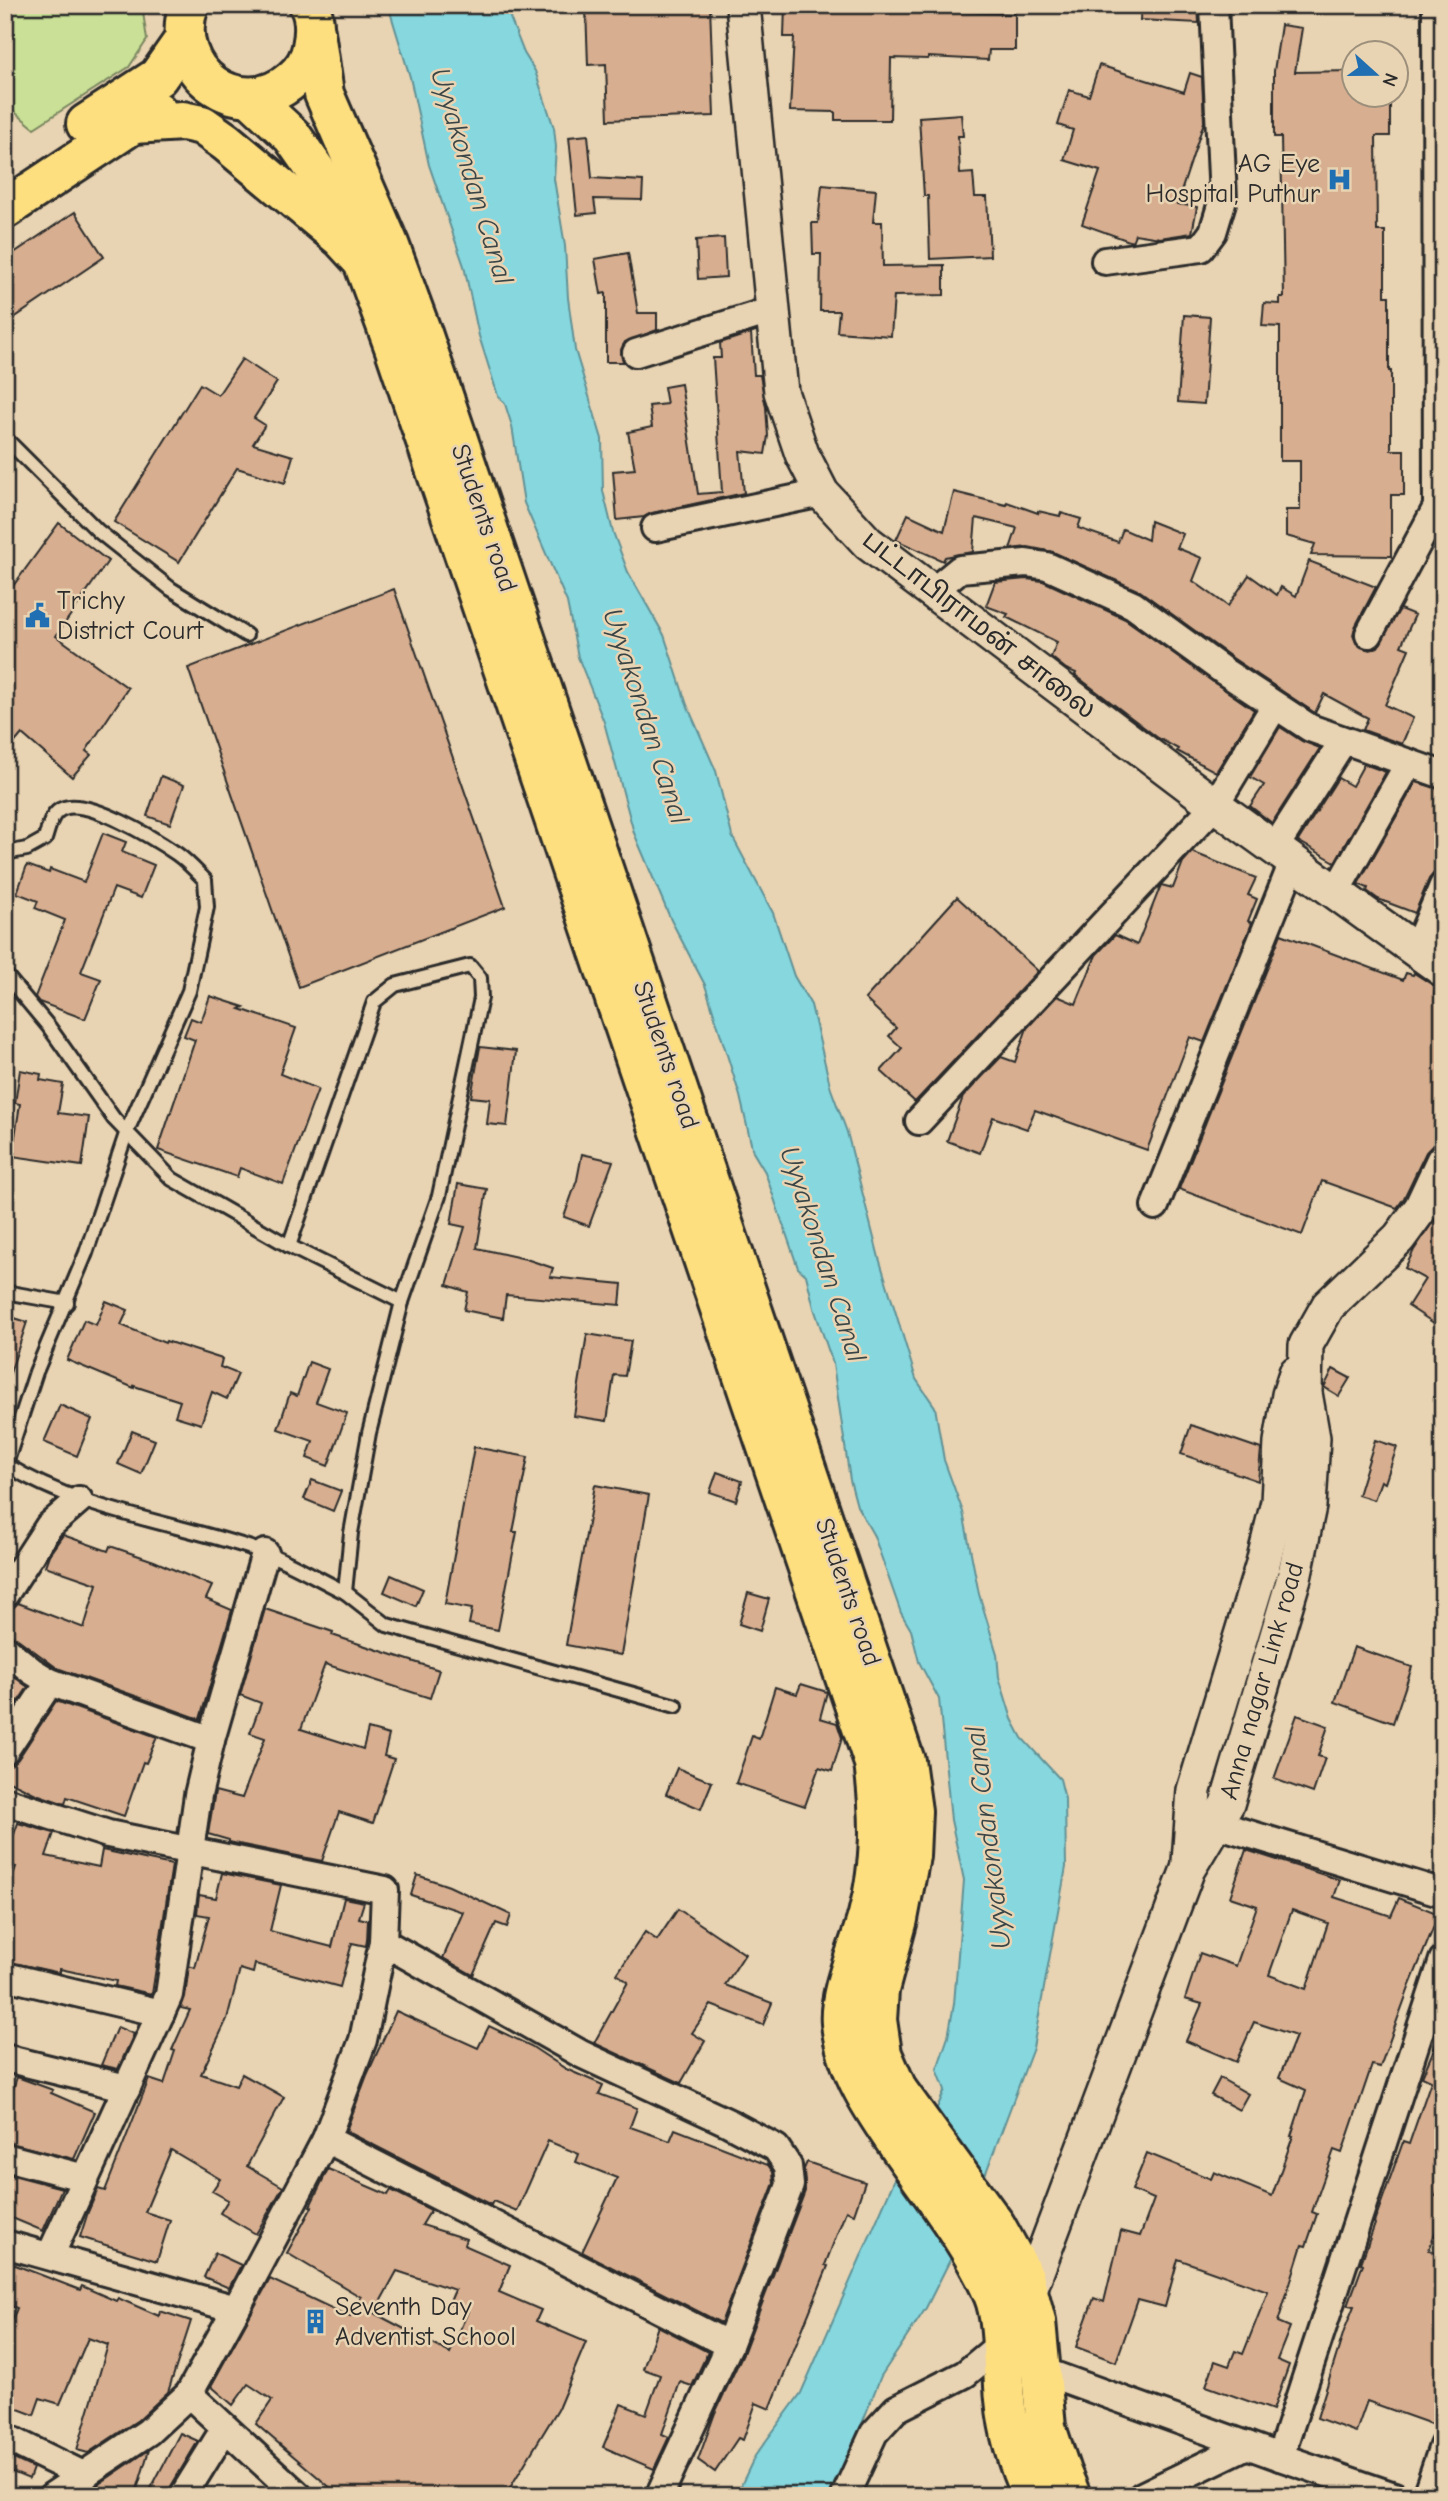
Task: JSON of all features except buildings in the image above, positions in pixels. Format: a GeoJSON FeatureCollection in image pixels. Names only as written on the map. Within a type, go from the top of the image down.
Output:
{"type":"FeatureCollection","features":[{"type":"Feature","properties":{"kind":"main road"},"geometry":{"type":"LineString","coordinates":[[5,209],[133,124],[159,110],[188,99],[236,94],[264,95],[284,87],[300,72],[311,53],[312,19]]}},
{"type":"Feature","properties":{"kind":"main road","name":"Students road"},"geometry":{"type":"LineString","coordinates":[[312,19],[324,94],[389,244],[419,325],[905,1761],[912,1811],[910,1856],[898,1920],[879,1990],[877,2020],[890,2106]]}},
{"type":"Feature","properties":{"kind":"main road"},"geometry":{"type":"LineString","coordinates":[[187,23],[191,61],[204,79],[236,94],[292,136],[326,185],[363,262],[394,344],[874,1763],[880,1810],[880,1850],[868,1914],[847,1983],[840,2018],[844,2045],[856,2076],[890,2106],[984,2240],[1024,2277],[1036,2321],[1046,2427],[1060,2473],[1071,2496]]}},
{"type":"Feature","properties":{"kind":"main road"},"geometry":{"type":"LineString","coordinates":[[5,177],[158,77],[187,23]]}},
{"type":"Feature","properties":{"kind":"main road"},"geometry":{"type":"LineString","coordinates":[[133,124],[183,121],[202,125],[341,237],[363,262]]}},
{"type":"Feature","properties":{"kind":"main road"},"geometry":{"type":"LineString","coordinates":[[984,2240],[1001,2344],[1005,2402],[1012,2442],[1032,2496]]}},
{"type":"Feature","properties":{"kind":"street","name":"பட்டாபிராமன் சாலை"},"geometry":{"type":"LineString","coordinates":[[743,5],[781,392],[802,454],[822,493],[867,543],[1283,856],[1443,970]]}},
{"type":"Feature","properties":{"kind":"street"},"geometry":{"type":"LineString","coordinates":[[1105,261],[1201,248],[1213,232],[1223,199],[1214,5]]}},
{"type":"Feature","properties":{"kind":"street"},"geometry":{"type":"LineString","coordinates":[[1369,634],[1440,509],[1438,12]]}},
{"type":"Feature","properties":{"kind":"street"},"geometry":{"type":"LineString","coordinates":[[636,353],[773,310]]}},
{"type":"Feature","properties":{"kind":"street"},"geometry":{"type":"LineString","coordinates":[[655,528],[822,493]]}},
{"type":"Feature","properties":{"kind":"street"},"geometry":{"type":"LineString","coordinates":[[932,592],[960,569],[1026,564],[1047,566],[1133,605],[1274,707],[1310,728],[1443,775]]}},
{"type":"Feature","properties":{"kind":"street"},"geometry":{"type":"LineString","coordinates":[[919,1121],[1215,805],[1274,707]]}},
{"type":"Feature","properties":{"kind":"street"},"geometry":{"type":"LineString","coordinates":[[1155,1206],[1283,856],[1343,741]]}},
{"type":"Feature","properties":{"kind":"street"},"geometry":{"type":"LineString","coordinates":[[1335,893],[1409,764]]}},
{"type":"Feature","properties":{"kind":"street"},"geometry":{"type":"LineString","coordinates":[[1416,950],[1443,886]]}},
{"type":"Feature","properties":{"kind":"street","name":"Anna nagar Link road"},"geometry":{"type":"LineString","coordinates":[[1001,2344],[1028,2295],[1188,1870],[1227,1804],[1294,1578],[1309,1506],[1313,1438],[1305,1392],[1306,1345],[1328,1306],[1399,1238],[1432,1212],[1443,1161]]}},
{"type":"Feature","properties":{"kind":"street"},"geometry":{"type":"LineString","coordinates":[[1188,1870],[1194,1790],[1263,1563],[1278,1502],[1281,1442],[1289,1395],[1306,1345]]}},
{"type":"Feature","properties":{"kind":"street"},"geometry":{"type":"LineString","coordinates":[[5,1594],[49,1526],[79,1500]]}},
{"type":"Feature","properties":{"kind":"street"},"geometry":{"type":"LineString","coordinates":[[50,2256],[169,1995],[198,1796],[211,1740],[265,1553]]}},
{"type":"Feature","properties":{"kind":"street"},"geometry":{"type":"LineString","coordinates":[[5,1649],[50,1682],[211,1740]]}},
{"type":"Feature","properties":{"kind":"street"},"geometry":{"type":"LineString","coordinates":[[5,1750],[50,1682]]}},
{"type":"Feature","properties":{"kind":"street"},"geometry":{"type":"LineString","coordinates":[[5,1801],[108,1834],[385,1891],[383,1942],[363,2040],[326,2139],[236,2309],[189,2394],[148,2432],[52,2496]]}},
{"type":"Feature","properties":{"kind":"street"},"geometry":{"type":"LineString","coordinates":[[1216,1824],[1443,1893]]}},
{"type":"Feature","properties":{"kind":"street"},"geometry":{"type":"LineString","coordinates":[[383,1942],[581,2054],[729,2123],[776,2148],[788,2166],[790,2185],[729,2345],[659,2496]]}},
{"type":"Feature","properties":{"kind":"street"},"geometry":{"type":"LineString","coordinates":[[1279,2457],[1443,1960]]}},
{"type":"Feature","properties":{"kind":"street"},"geometry":{"type":"LineString","coordinates":[[5,1976],[161,2013]]}},
{"type":"Feature","properties":{"kind":"street"},"geometry":{"type":"LineString","coordinates":[[5,2058],[127,2088]]}},
{"type":"Feature","properties":{"kind":"street"},"geometry":{"type":"LineString","coordinates":[[326,2139],[729,2345]]}},
{"type":"Feature","properties":{"kind":"street"},"geometry":{"type":"LineString","coordinates":[[5,2157],[85,2178]]}},
{"type":"Feature","properties":{"kind":"street"},"geometry":{"type":"LineString","coordinates":[[5,2244],[236,2309]]}},
{"type":"Feature","properties":{"kind":"street"},"geometry":{"type":"LineString","coordinates":[[845,2496],[874,2433],[896,2409],[965,2374],[1001,2344],[1040,2370],[1394,2496]]}},
{"type":"Feature","properties":{"kind":"street"},"geometry":{"type":"LineString","coordinates":[[189,2394],[299,2496]]}},
{"type":"Feature","properties":{"kind":"street"},"geometry":{"type":"LineString","coordinates":[[183,2496],[225,2428]]}},
{"type":"Feature","properties":{"kind":"street"},"geometry":{"type":"LineString","coordinates":[[5,2437],[85,2476]]}},
{"type":"Feature","properties":{"kind":"street"},"geometry":{"type":"LineString","coordinates":[[1142,2496],[1247,2445]]}},
{"type":"Feature","properties":{"kind":"street"},"geometry":{"type":"LineString","coordinates":[[1426,2496],[1443,2446]]}},
{"type":"Feature","properties":{"kind":"lane"},"geometry":{"type":"LineString","coordinates":[[5,438],[98,531],[172,589],[246,635]]}},
{"type":"Feature","properties":{"kind":"lane"},"geometry":{"type":"LineString","coordinates":[[5,853],[27,849],[45,839],[53,816],[64,808],[82,807],[133,826],[180,856],[205,880],[207,907],[189,990],[127,1131],[86,1253],[36,1372],[6,1466],[79,1500],[265,1553],[345,1592],[387,1625],[676,1706]]}},
{"type":"Feature","properties":{"kind":"lane"},"geometry":{"type":"LineString","coordinates":[[289,1246],[374,1002],[395,985],[470,966],[480,978],[481,998],[439,1196],[402,1302],[369,1433],[351,1533],[345,1592]]}},
{"type":"Feature","properties":{"kind":"lane"},"geometry":{"type":"LineString","coordinates":[[5,974],[49,1027],[114,1119],[172,1179],[289,1246],[402,1302]]}},
{"type":"Feature","properties":{"kind":"lane"},"geometry":{"type":"LineString","coordinates":[[5,1292],[67,1303]]}},
{"type":"Feature","properties":{"kind":"green space"},"geometry":{"type":"Polygon","coordinates":[[[5,5],[142,5],[147,40],[129,67],[34,128],[5,104],[5,5]]]}},
{"type":"Feature","properties":{"kind":"water","name":"Uyyakondan Canal"},"geometry":{"type":"Polygon","coordinates":[[[388,5],[505,5],[524,53],[535,71],[554,128],[554,179],[565,246],[575,350],[602,439],[603,491],[613,532],[628,572],[664,635],[687,705],[716,771],[732,836],[773,913],[794,976],[811,1005],[831,1089],[847,1132],[879,1258],[916,1379],[935,1407],[944,1460],[963,1512],[979,1594],[1012,1719],[1022,1738],[1060,1779],[1065,1799],[1066,1867],[1033,2048],[962,2236],[926,2308],[881,2376],[833,2496],[736,2496],[755,2456],[801,2393],[894,2181],[932,2119],[945,2090],[937,2069],[948,2037],[954,2004],[964,1880],[951,1820],[939,1699],[919,1662],[911,1630],[901,1613],[874,1536],[857,1506],[850,1480],[833,1364],[806,1275],[798,1268],[765,1172],[753,1152],[740,1096],[705,985],[671,920],[634,833],[604,722],[578,657],[567,602],[524,503],[512,426],[505,404],[498,396],[479,336],[464,266],[429,165],[410,77],[388,5]]]}},
{"type":"Feature","properties":{"kind":"place","name":"AG Eye Hospital, Puthur"},"geometry":{"type":"Point","coordinates":[1340,179]}},
{"type":"Feature","properties":{"kind":"place","name":"Trichy District Court"},"geometry":{"type":"Point","coordinates":[37,616]}},
{"type":"Feature","properties":{"kind":"place","name":"Seventh Day Adventist School"},"geometry":{"type":"Point","coordinates":[315,2322]}}]}
